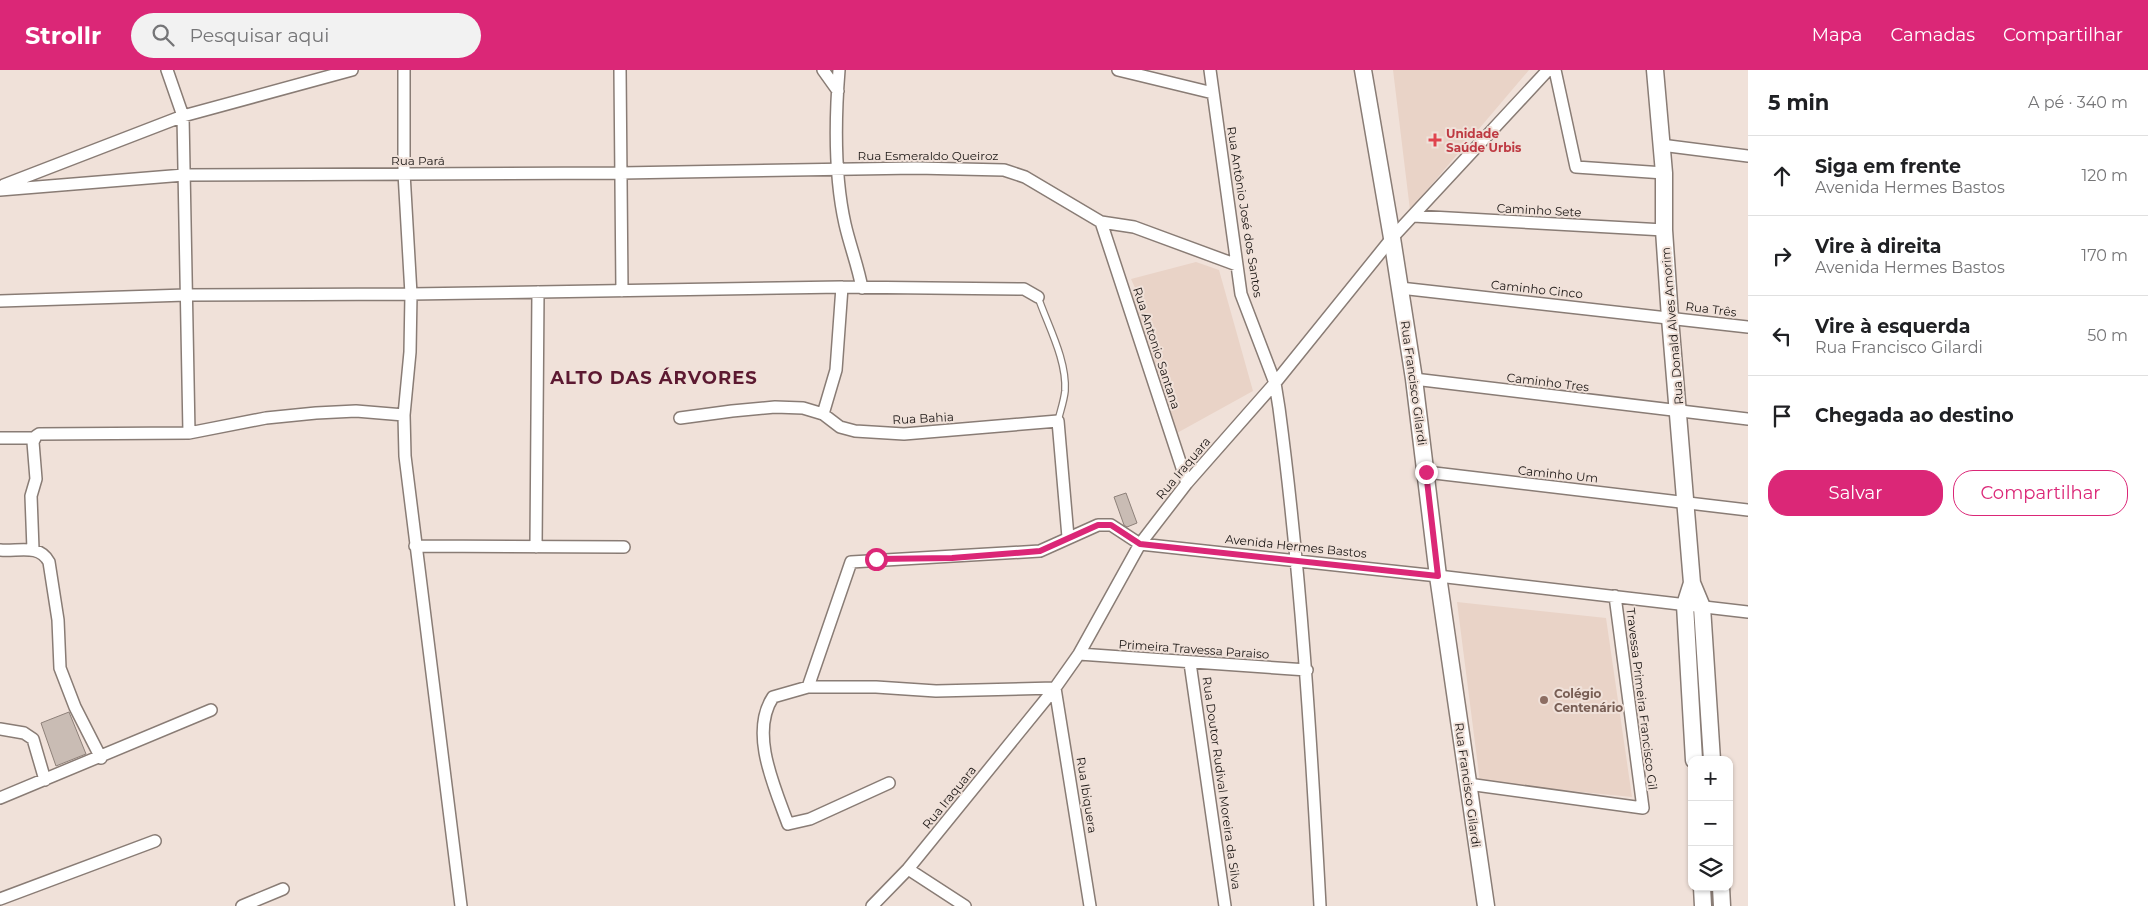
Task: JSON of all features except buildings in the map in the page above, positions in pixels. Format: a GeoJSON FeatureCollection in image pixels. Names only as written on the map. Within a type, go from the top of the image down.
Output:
{"type":"FeatureCollection","features":[{"type":"Feature","properties":{"kind":"street"},"geometry":{"type":"LineString","coordinates":[[166,70],[183,116],[189,433]]}},
{"type":"Feature","properties":{"kind":"street"},"geometry":{"type":"LineString","coordinates":[[0,188],[183,116],[352,70]]}},
{"type":"Feature","properties":{"kind":"street"},"geometry":{"type":"LineString","coordinates":[[404,70],[404,173],[411,294],[410,352],[404,415],[405,456],[461,906]]}},
{"type":"Feature","properties":{"kind":"street"},"geometry":{"type":"LineString","coordinates":[[620,70],[622,291]]}},
{"type":"Feature","properties":{"kind":"street"},"geometry":{"type":"LineString","coordinates":[[822,70],[838,91]]}},
{"type":"Feature","properties":{"kind":"street"},"geometry":{"type":"LineString","coordinates":[[839,70],[837,169],[845,224],[862,288]]}},
{"type":"Feature","properties":{"kind":"street"},"geometry":{"type":"LineString","coordinates":[[1118,70],[1213,93]]}},
{"type":"Feature","properties":{"kind":"street","name":"Rua Antônio José dos Santos"},"geometry":{"type":"LineString","coordinates":[[1210,70],[1241,294],[1275,383],[1286,458],[1307,670],[1320,906]]}},
{"type":"Feature","properties":{"kind":"street","name":"Rua Francisco Gilardi"},"geometry":{"type":"LineString","coordinates":[[1363,70],[1414,379],[1438,576],[1486,906]]}},
{"type":"Feature","properties":{"kind":"street","name":"Rua Iraquara"},"geometry":{"type":"LineString","coordinates":[[872,906],[908,869],[1055,688],[1079,654],[1140,544],[1187,483],[1275,383],[1392,238],[1548,70]]}},
{"type":"Feature","properties":{"kind":"street"},"geometry":{"type":"LineString","coordinates":[[1555,70],[1576,167],[1664,173]]}},
{"type":"Feature","properties":{"kind":"street","name":"Rua Donald Alves Amorim"},"geometry":{"type":"LineString","coordinates":[[1655,70],[1664,173],[1664,230],[1670,318],[1692,583],[1702,607],[1712,756]]}},
{"type":"Feature","properties":{"kind":"street"},"geometry":{"type":"LineString","coordinates":[[1661,145],[1748,156]]}},
{"type":"Feature","properties":{"kind":"street","name":"Rua Pará"},"geometry":{"type":"LineString","coordinates":[[0,188],[184,175],[621,173],[837,169]]}},
{"type":"Feature","properties":{"kind":"street","name":"Rua Esmeraldo Queiroz"},"geometry":{"type":"LineString","coordinates":[[837,169],[1004,170],[1025,177],[1101,222],[1134,227],[1237,265]]}},
{"type":"Feature","properties":{"kind":"street","name":"Caminho Sete"},"geometry":{"type":"LineString","coordinates":[[1413,216],[1664,230]]}},
{"type":"Feature","properties":{"kind":"street","name":"Rua Antonio Santana"},"geometry":{"type":"LineString","coordinates":[[1101,222],[1187,483]]}},
{"type":"Feature","properties":{"kind":"street"},"geometry":{"type":"LineString","coordinates":[[824,414],[836,370],[842,287]]}},
{"type":"Feature","properties":{"kind":"street"},"geometry":{"type":"LineString","coordinates":[[0,301],[186,295],[411,294],[842,287],[1015,288],[1029,291],[1038,297]]}},
{"type":"Feature","properties":{"kind":"street","name":"Caminho Cinco"},"geometry":{"type":"LineString","coordinates":[[1400,288],[1670,318]]}},
{"type":"Feature","properties":{"kind":"street"},"geometry":{"type":"LineString","coordinates":[[536,547],[538,292]]}},
{"type":"Feature","properties":{"kind":"street","name":"Rua Três"},"geometry":{"type":"LineString","coordinates":[[1670,318],[1748,327]]}},
{"type":"Feature","properties":{"kind":"street","name":"Caminho Tres"},"geometry":{"type":"LineString","coordinates":[[1414,379],[1748,419]]}},
{"type":"Feature","properties":{"kind":"street","name":"Rua Bahia"},"geometry":{"type":"LineString","coordinates":[[680,418],[701,414],[775,407],[803,408],[824,414],[840,427],[855,431],[904,434],[1058,421]]}},
{"type":"Feature","properties":{"kind":"street"},"geometry":{"type":"LineString","coordinates":[[0,438],[34,438],[43,434],[189,433],[266,418],[316,413],[356,411],[404,415]]}},
{"type":"Feature","properties":{"kind":"street"},"geometry":{"type":"LineString","coordinates":[[1058,421],[1068,537]]}},
{"type":"Feature","properties":{"kind":"street"},"geometry":{"type":"LineString","coordinates":[[34,438],[36,479],[31,496],[34,549]]}},
{"type":"Feature","properties":{"kind":"street","name":"Caminho Um"},"geometry":{"type":"LineString","coordinates":[[1426,472],[1748,510]]}},
{"type":"Feature","properties":{"kind":"street","name":"Avenida Hermes Bastos"},"geometry":{"type":"LineString","coordinates":[[808,687],[851,562],[1040,551],[1098,525],[1111,525],[1140,544],[1297,560],[1748,612]]}},
{"type":"Feature","properties":{"kind":"street"},"geometry":{"type":"LineString","coordinates":[[415,546],[624,547]]}},
{"type":"Feature","properties":{"kind":"street"},"geometry":{"type":"LineString","coordinates":[[0,550],[34,549],[43,554],[48,562],[58,620],[60,668],[75,707],[101,758]]}},
{"type":"Feature","properties":{"kind":"street","name":"Rua Donald Alves Amorim"},"geometry":{"type":"LineString","coordinates":[[1685,605],[1692,583]]}},
{"type":"Feature","properties":{"kind":"street","name":"Travessa Primeira Francisco Gil"},"geometry":{"type":"LineString","coordinates":[[1468,784],[1643,808],[1615,596]]}},
{"type":"Feature","properties":{"kind":"street"},"geometry":{"type":"LineString","coordinates":[[1685,605],[1694,756]]}},
{"type":"Feature","properties":{"kind":"street","name":"Primeira Travessa Paraiso"},"geometry":{"type":"LineString","coordinates":[[1079,654],[1307,670]]}},
{"type":"Feature","properties":{"kind":"street","name":"Rua Doutor Rudival Moreira da Silva"},"geometry":{"type":"LineString","coordinates":[[1190,663],[1226,906]]}},
{"type":"Feature","properties":{"kind":"street"},"geometry":{"type":"LineString","coordinates":[[1689,686],[1707,684]]}},
{"type":"Feature","properties":{"kind":"street"},"geometry":{"type":"LineString","coordinates":[[889,783],[810,819],[788,824],[768,772],[764,741],[766,707],[773,697],[808,687],[876,687],[936,691],[1055,688]]}},
{"type":"Feature","properties":{"kind":"street","name":"Rua Ibiquera"},"geometry":{"type":"LineString","coordinates":[[1055,688],[1090,906]]}},
{"type":"Feature","properties":{"kind":"street"},"geometry":{"type":"LineString","coordinates":[[0,798],[101,758],[211,710]]}},
{"type":"Feature","properties":{"kind":"street"},"geometry":{"type":"LineString","coordinates":[[0,728],[24,732],[33,740],[45,780]]}},
{"type":"Feature","properties":{"kind":"street"},"geometry":{"type":"LineString","coordinates":[[0,899],[156,841]]}},
{"type":"Feature","properties":{"kind":"street"},"geometry":{"type":"LineString","coordinates":[[908,869],[964,906]]}},
{"type":"Feature","properties":{"kind":"street"},"geometry":{"type":"LineString","coordinates":[[242,906],[283,890]]}},
{"type":"Feature","properties":{"kind":"street"},"geometry":{"type":"LineString","coordinates":[[1702,891],[1703,906]]}},
{"type":"Feature","properties":{"kind":"street"},"geometry":{"type":"LineString","coordinates":[[1703,906],[1718,891]]}},
{"type":"Feature","properties":{"kind":"street"},"geometry":{"type":"LineString","coordinates":[[1721,891],[1722,906]]}},
{"type":"Feature","properties":{"kind":"lane"},"geometry":{"type":"LineString","coordinates":[[1038,297],[1060,360],[1065,381],[1065,392],[1058,421]]}},
{"type":"Feature","properties":{"kind":"shaded area","name":"Unidade Saúde Urbis"},"geometry":{"type":"Polygon","coordinates":[[[1393,70],[1529,70],[1410,210],[1393,70]]]}},
{"type":"Feature","properties":{"kind":"shaded area"},"geometry":{"type":"Polygon","coordinates":[[[1196,262],[1219,270],[1253,391],[1177,433],[1132,309],[1130,294],[1137,292],[1131,279],[1196,262]]]}},
{"type":"Feature","properties":{"kind":"shaded area","name":"Colégio Centenário"},"geometry":{"type":"Polygon","coordinates":[[[1457,602],[1606,618],[1632,797],[1480,782],[1457,602]]]}},
{"type":"Feature","properties":{"kind":"place","name":"Unidade Saúde Urbis"},"geometry":{"type":"Point","coordinates":[1435,140]}},
{"type":"Feature","properties":{"kind":"place","name":"Colégio Centenário"},"geometry":{"type":"Point","coordinates":[1544,700]}},
{"type":"Feature","properties":{"kind":"district","name":"ALTO DAS ÁRVORES"},"geometry":{"type":"Point","coordinates":[654,378]}},
{"type":"Feature","properties":{"kind":"route"},"geometry":{"type":"LineString","coordinates":[[876,559],[952,558],[1040,551],[1098,525],[1111,525],[1140,544],[1438,576],[1426,472]]}}]}
